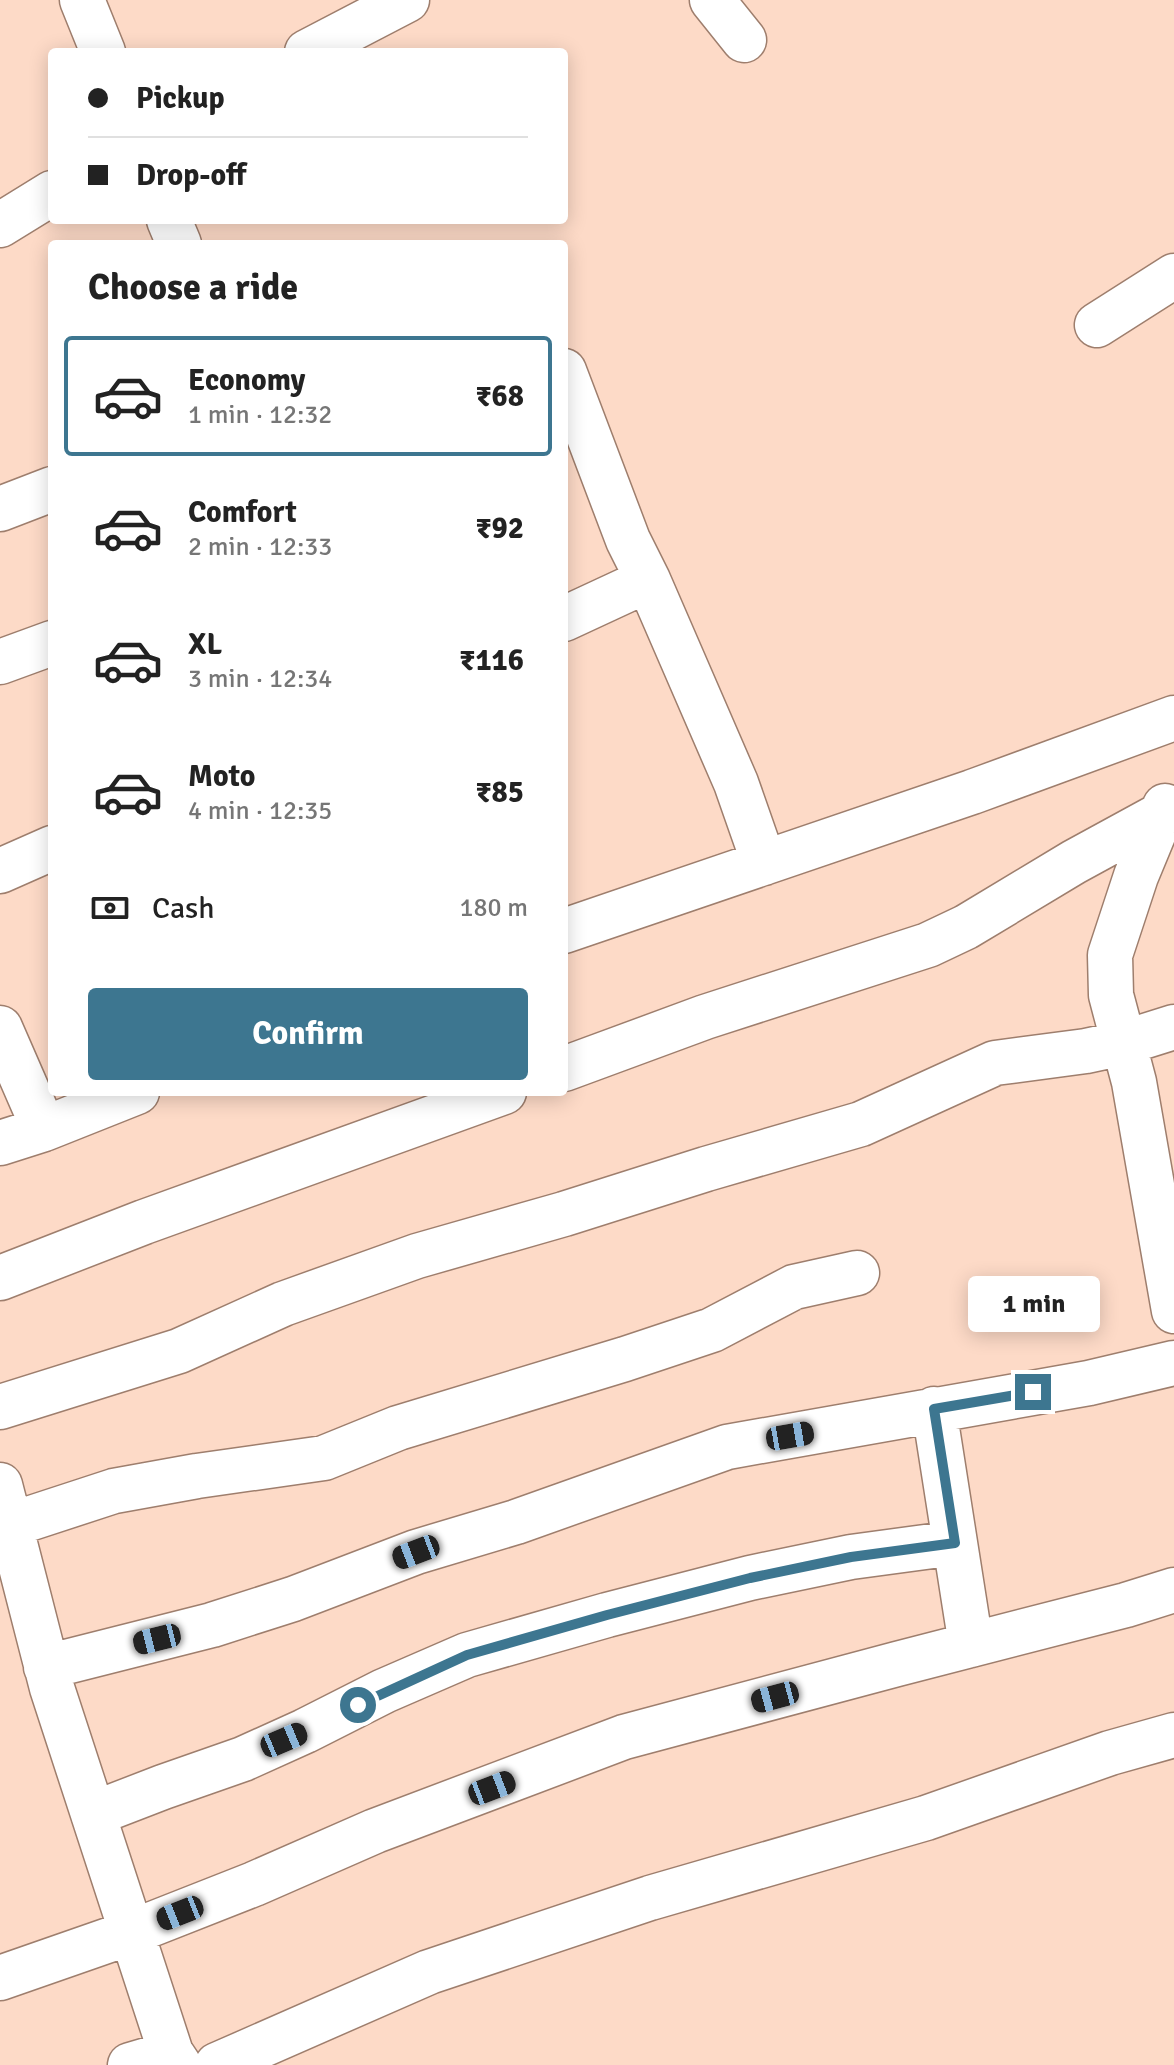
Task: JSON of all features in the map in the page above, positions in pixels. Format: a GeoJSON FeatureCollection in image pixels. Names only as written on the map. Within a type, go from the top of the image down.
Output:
{"type":"FeatureCollection","features":[{"type":"Feature","properties":{"kind":"street"},"geometry":{"type":"LineString","coordinates":[[82,0],[101,48]]}},
{"type":"Feature","properties":{"kind":"street"},"geometry":{"type":"LineString","coordinates":[[315,48],[407,0]]}},
{"type":"Feature","properties":{"kind":"street"},"geometry":{"type":"LineString","coordinates":[[712,0],[744,40]]}},
{"type":"Feature","properties":{"kind":"street"},"geometry":{"type":"LineString","coordinates":[[0,225],[48,195]]}},
{"type":"Feature","properties":{"kind":"street"},"geometry":{"type":"LineString","coordinates":[[1097,325],[1174,276]]}},
{"type":"Feature","properties":{"kind":"street"},"geometry":{"type":"LineString","coordinates":[[568,382],[628,540],[736,783],[764,863]]}},
{"type":"Feature","properties":{"kind":"street"},"geometry":{"type":"LineString","coordinates":[[0,509],[48,491]]}},
{"type":"Feature","properties":{"kind":"street"},"geometry":{"type":"LineString","coordinates":[[568,617],[648,580]]}},
{"type":"Feature","properties":{"kind":"street"},"geometry":{"type":"LineString","coordinates":[[0,662],[48,644]]}},
{"type":"Feature","properties":{"kind":"street"},"geometry":{"type":"LineString","coordinates":[[568,930],[972,792],[1174,718]]}},
{"type":"Feature","properties":{"kind":"street"},"geometry":{"type":"LineString","coordinates":[[1168,800],[1136,876],[1110,955],[1111,995],[1134,1082],[1174,1311]]}},
{"type":"Feature","properties":{"kind":"street"},"geometry":{"type":"LineString","coordinates":[[568,1068],[705,1017],[928,945],[966,927],[1074,862],[1168,800]]}},
{"type":"Feature","properties":{"kind":"street"},"geometry":{"type":"LineString","coordinates":[[0,871],[48,850]]}},
{"type":"Feature","properties":{"kind":"street"},"geometry":{"type":"LineString","coordinates":[[0,1407],[179,1351],[283,1304],[417,1256],[861,1124],[995,1063],[1086,1051],[1174,1027]]}},
{"type":"Feature","properties":{"kind":"street"},"geometry":{"type":"LineString","coordinates":[[0,1028],[44,1129]]}},
{"type":"Feature","properties":{"kind":"street"},"geometry":{"type":"LineString","coordinates":[[0,1143],[127,1096]]}},
{"type":"Feature","properties":{"kind":"street"},"geometry":{"type":"LineString","coordinates":[[0,1278],[144,1222],[493,1096]]}},
{"type":"Feature","properties":{"kind":"street"},"geometry":{"type":"LineString","coordinates":[[130,2065],[175,2059],[46,1667],[5,1505],[324,1458],[398,1428],[712,1330],[794,1287],[857,1273]]}},
{"type":"Feature","properties":{"kind":"street"},"geometry":{"type":"LineString","coordinates":[[46,1667],[212,1625],[293,1599],[416,1552],[516,1522],[727,1447],[1089,1383],[1174,1363]]}},
{"type":"Feature","properties":{"kind":"street"},"geometry":{"type":"LineString","coordinates":[[934,1409],[971,1645]]}},
{"type":"Feature","properties":{"kind":"street"},"geometry":{"type":"LineString","coordinates":[[93,1814],[243,1759],[467,1655],[750,1578],[851,1557],[955,1543]]}},
{"type":"Feature","properties":{"kind":"street"},"geometry":{"type":"LineString","coordinates":[[0,1978],[132,1932],[254,1884],[375,1831],[624,1737],[1174,1590]]}},
{"type":"Feature","properties":{"kind":"street"},"geometry":{"type":"LineString","coordinates":[[217,2065],[429,1972],[650,1898],[926,1818],[1110,1753],[1174,1735]]}},
{"type":"Feature","properties":{"kind":"route"},"geometry":{"type":"LineString","coordinates":[[358,1705],[467,1655],[607,1615],[750,1578],[851,1557],[955,1543],[934,1409],[1033,1392]]}}]}
